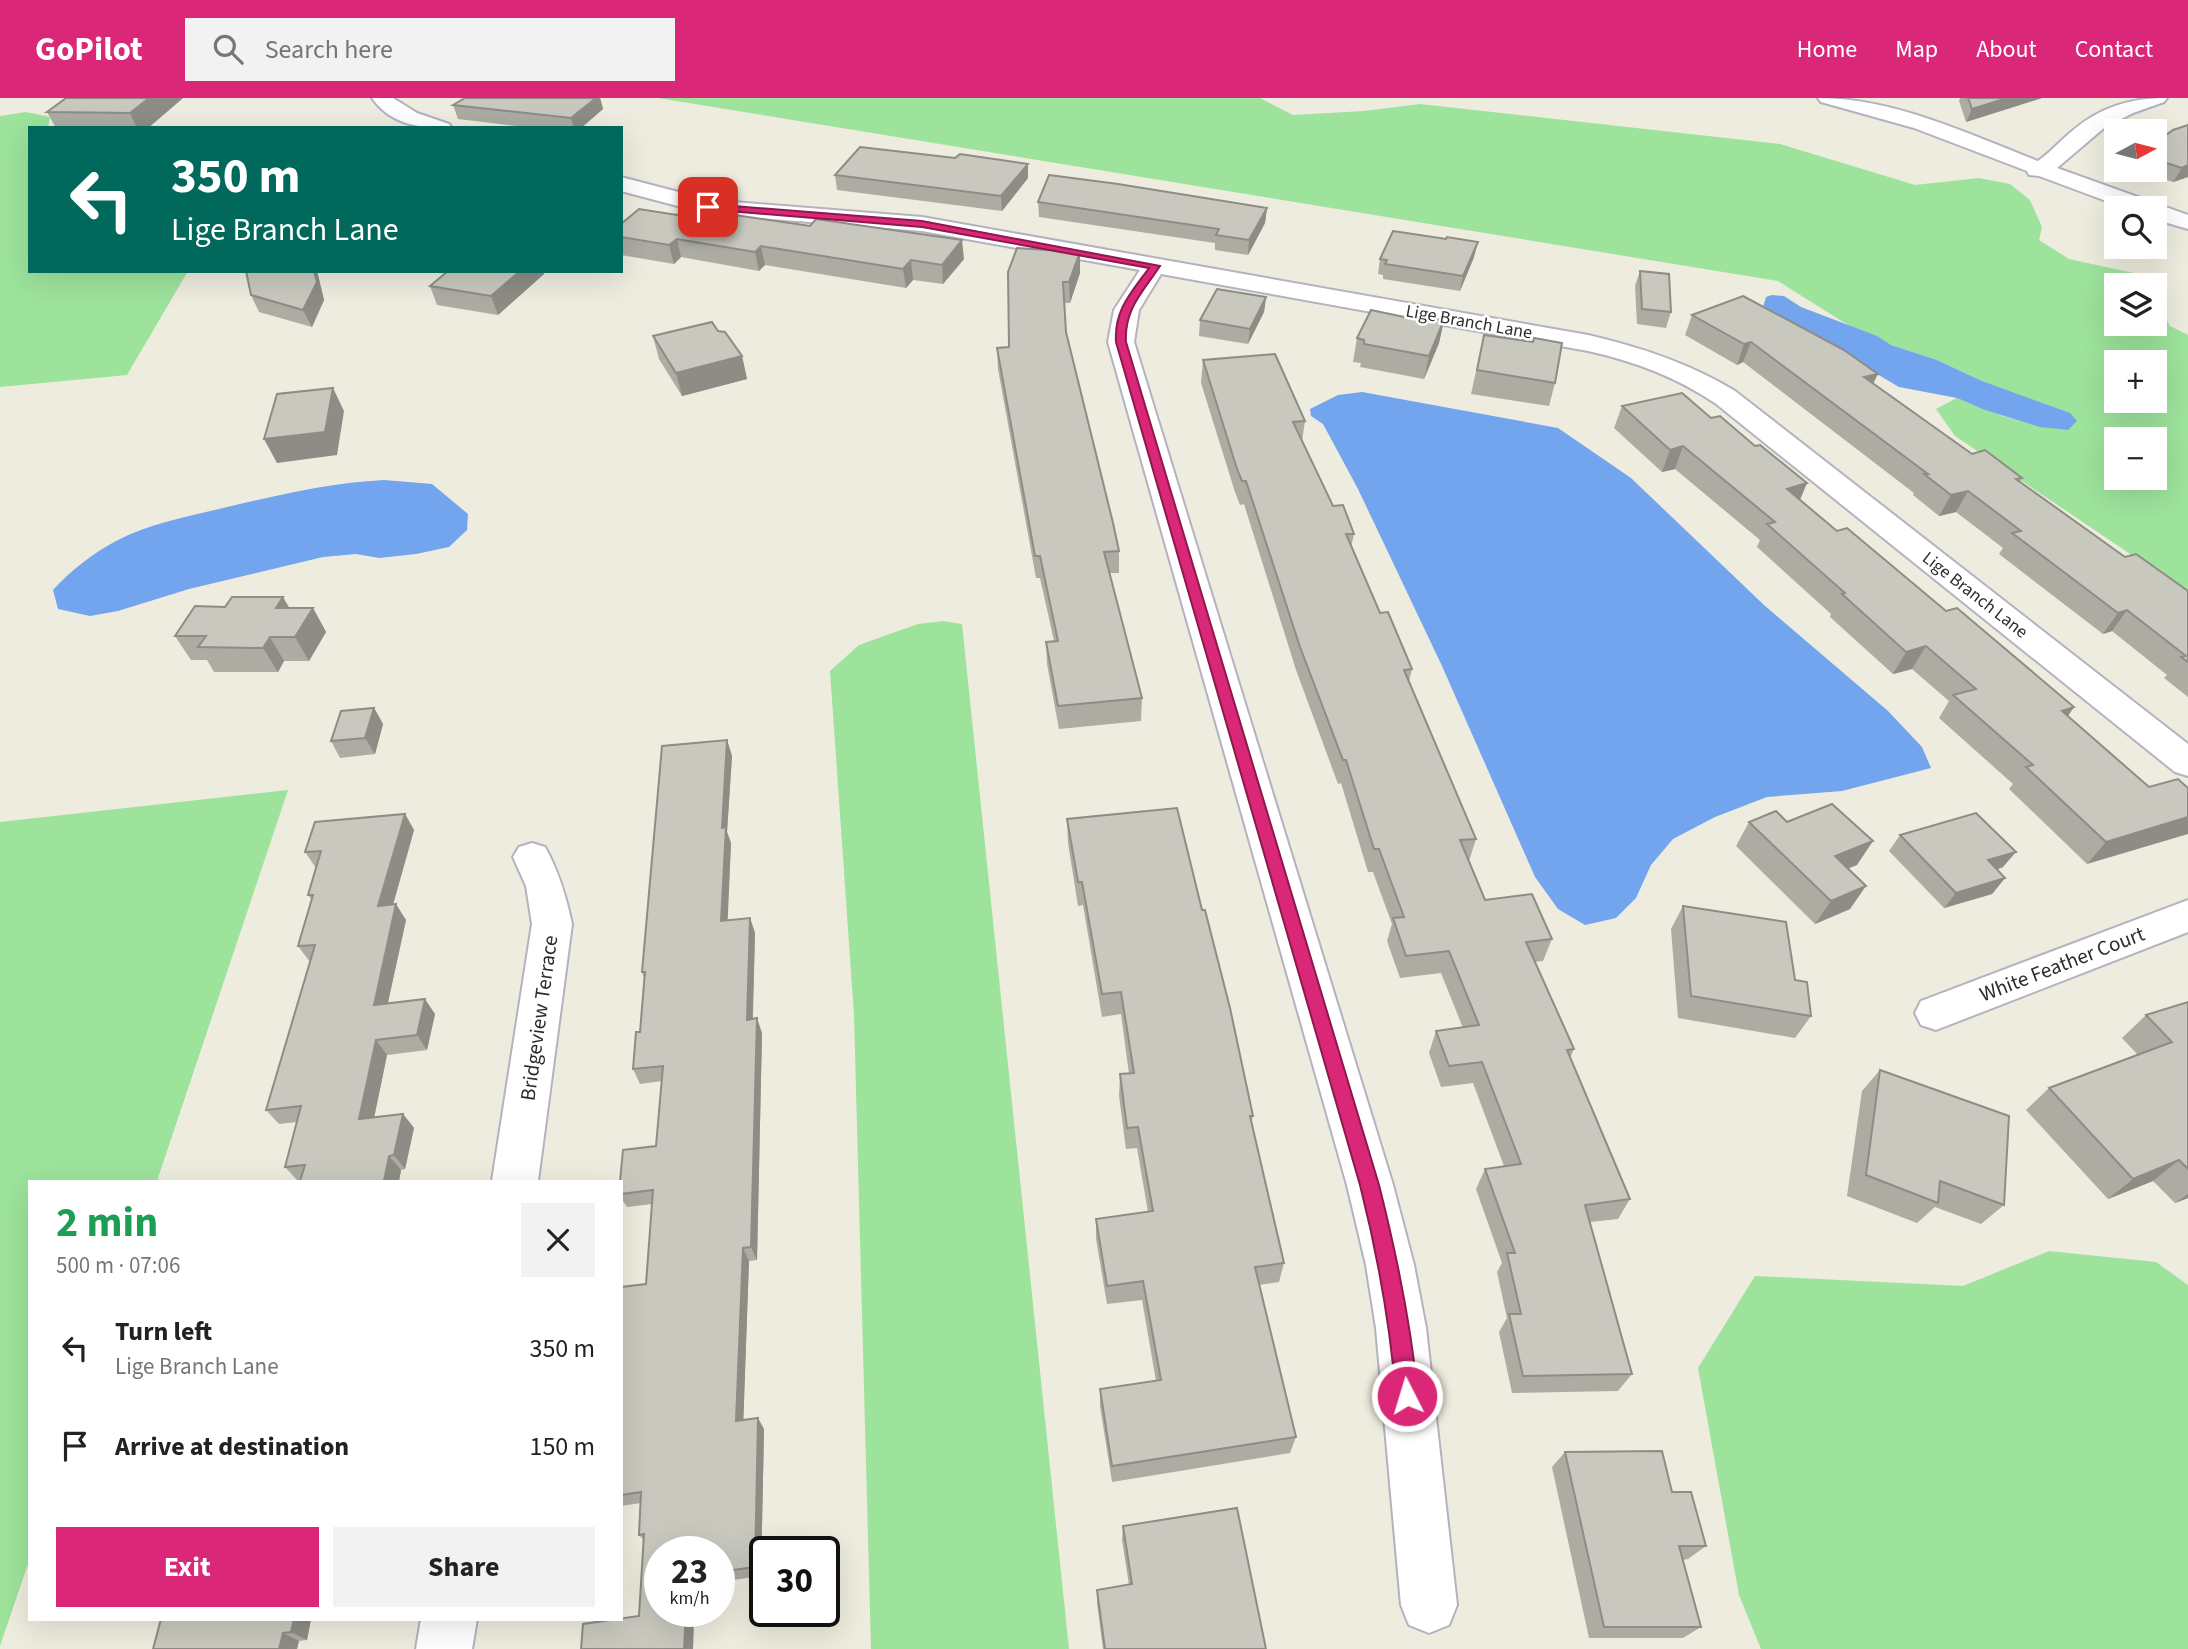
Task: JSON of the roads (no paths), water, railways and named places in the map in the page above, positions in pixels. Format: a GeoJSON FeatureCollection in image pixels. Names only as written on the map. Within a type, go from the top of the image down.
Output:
{"type":"FeatureCollection","features":[{"type":"Feature","properties":{"kind":"street"},"geometry":{"type":"LineString","coordinates":[[382,98],[394,110],[436,126]]}},
{"type":"Feature","properties":{"kind":"street"},"geometry":{"type":"LineString","coordinates":[[1828,98],[1921,124],[2111,196]]}},
{"type":"Feature","properties":{"kind":"street"},"geometry":{"type":"LineString","coordinates":[[2037,170],[2057,159],[2095,125],[2123,110],[2157,98]]}},
{"type":"Feature","properties":{"kind":"street","name":"Lige Branch Lane"},"geometry":{"type":"LineString","coordinates":[[623,185],[708,207],[922,224],[1588,343],[1654,359],[1681,371],[1725,397],[2188,763]]}},
{"type":"Feature","properties":{"kind":"street"},"geometry":{"type":"LineString","coordinates":[[2167,215],[2188,222]]}},
{"type":"Feature","properties":{"kind":"street"},"geometry":{"type":"LineString","coordinates":[[1155,266],[1123,313],[1121,342],[1362,1159],[1390,1265],[1401,1328],[1429,1605]]}},
{"type":"Feature","properties":{"kind":"street","name":"Bridgeview Terrace"},"geometry":{"type":"LineString","coordinates":[[515,1180],[552,924],[545,886],[532,858]]}},
{"type":"Feature","properties":{"kind":"street","name":"White Feather Court"},"geometry":{"type":"LineString","coordinates":[[1936,1013],[2188,916]]}},
{"type":"Feature","properties":{"kind":"street"},"geometry":{"type":"LineString","coordinates":[[444,1649],[449,1621]]}},
{"type":"Feature","properties":{"kind":"water"},"geometry":{"type":"Polygon","coordinates":[[[1784,296],[1801,307],[1877,336],[1891,345],[1937,360],[1982,381],[2070,413],[2077,421],[2068,430],[2040,427],[1957,398],[1899,387],[1763,307],[1766,297],[1784,296]]]}},
{"type":"Feature","properties":{"kind":"water"},"geometry":{"type":"Polygon","coordinates":[[[1362,392],[1558,428],[1631,478],[1764,605],[1888,711],[1922,747],[1931,768],[1842,791],[1767,797],[1715,817],[1673,839],[1651,865],[1636,898],[1616,918],[1585,925],[1558,909],[1535,877],[1442,666],[1358,489],[1323,424],[1311,416],[1310,409],[1338,395],[1362,392]]]}},
{"type":"Feature","properties":{"kind":"water"},"geometry":{"type":"Polygon","coordinates":[[[384,480],[432,484],[468,514],[467,530],[449,547],[416,554],[379,558],[356,554],[323,557],[90,616],[58,609],[53,590],[67,576],[99,551],[141,530],[180,518],[280,495],[384,480]]]}}]}
